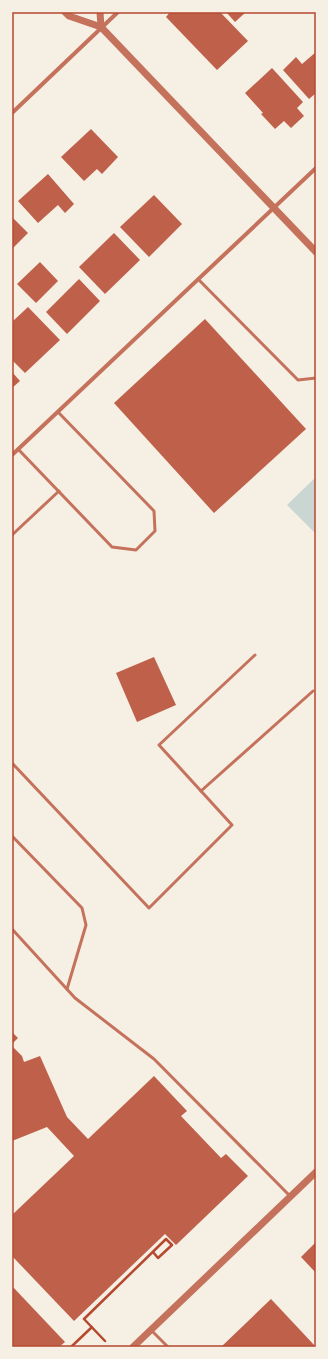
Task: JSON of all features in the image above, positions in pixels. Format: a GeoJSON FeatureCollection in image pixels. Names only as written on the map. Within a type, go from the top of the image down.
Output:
{"type":"FeatureCollection","features":[{"type":"Feature","properties":{"kind":"street"},"geometry":{"type":"LineString","coordinates":[[65,12],[69,16],[102,28],[316,252]]}},
{"type":"Feature","properties":{"kind":"street"},"geometry":{"type":"LineString","coordinates":[[100,12],[102,28]]}},
{"type":"Feature","properties":{"kind":"street"},"geometry":{"type":"LineString","coordinates":[[12,113],[118,12]]}},
{"type":"Feature","properties":{"kind":"street"},"geometry":{"type":"LineString","coordinates":[[12,455],[316,168]]}},
{"type":"Feature","properties":{"kind":"street"},"geometry":{"type":"LineString","coordinates":[[133,1347],[316,1172]]}},
{"type":"Feature","properties":{"kind":"lane"},"geometry":{"type":"LineString","coordinates":[[198,279],[298,380],[316,378]]}},
{"type":"Feature","properties":{"kind":"lane"},"geometry":{"type":"LineString","coordinates":[[18,449],[112,547],[136,550],[155,531],[154,511],[58,412]]}},
{"type":"Feature","properties":{"kind":"lane"},"geometry":{"type":"LineString","coordinates":[[12,535],[59,491]]}},
{"type":"Feature","properties":{"kind":"lane"},"geometry":{"type":"LineString","coordinates":[[12,763],[149,908],[232,825],[159,745],[255,655]]}},
{"type":"Feature","properties":{"kind":"lane"},"geometry":{"type":"LineString","coordinates":[[201,791],[313,691]]}},
{"type":"Feature","properties":{"kind":"lane"},"geometry":{"type":"LineString","coordinates":[[12,836],[82,908],[86,925],[67,989]]}},
{"type":"Feature","properties":{"kind":"lane"},"geometry":{"type":"LineString","coordinates":[[12,929],[75,998],[154,1059],[290,1196]]}},
{"type":"Feature","properties":{"kind":"lane"},"geometry":{"type":"LineString","coordinates":[[151,1330],[168,1347]]}},
{"type":"Feature","properties":{"kind":"path"},"geometry":{"type":"LineString","coordinates":[[106,1341],[84,1319],[166,1239],[172,1245],[158,1258],[153,1252]]}},
{"type":"Feature","properties":{"kind":"path"},"geometry":{"type":"LineString","coordinates":[[71,1347],[92,1327]]}},
{"type":"Feature","properties":{"kind":"shaded area"},"geometry":{"type":"Polygon","coordinates":[[[316,477],[316,534],[287,505],[316,477]]]}},
{"type":"Feature","properties":{"kind":"building"},"geometry":{"type":"Polygon","coordinates":[[[170,12],[220,12],[248,41],[217,70],[166,17],[170,12]]]}},
{"type":"Feature","properties":{"kind":"building"},"geometry":{"type":"Polygon","coordinates":[[[226,12],[246,12],[235,22],[226,12]]]}},
{"type":"Feature","properties":{"kind":"building"},"geometry":{"type":"Polygon","coordinates":[[[316,52],[316,93],[309,99],[283,70],[296,57],[302,64],[316,52]]]}},
{"type":"Feature","properties":{"kind":"building"},"geometry":{"type":"Polygon","coordinates":[[[272,68],[303,102],[297,108],[304,116],[291,128],[284,121],[275,129],[245,93],[272,68]]]}},
{"type":"Feature","properties":{"kind":"building"},"geometry":{"type":"Polygon","coordinates":[[[91,129],[118,157],[102,174],[97,169],[84,181],[61,157],[91,129]]]}},
{"type":"Feature","properties":{"kind":"building"},"geometry":{"type":"Polygon","coordinates":[[[48,174],[74,204],[65,213],[58,205],[38,223],[18,201],[48,174]]]}},
{"type":"Feature","properties":{"kind":"building"},"geometry":{"type":"Polygon","coordinates":[[[154,195],[182,224],[149,257],[120,227],[154,195]]]}},
{"type":"Feature","properties":{"kind":"building"},"geometry":{"type":"Polygon","coordinates":[[[12,217],[28,233],[12,249],[12,217]]]}},
{"type":"Feature","properties":{"kind":"building"},"geometry":{"type":"Polygon","coordinates":[[[114,233],[140,260],[105,294],[79,267],[114,233]]]}},
{"type":"Feature","properties":{"kind":"building"},"geometry":{"type":"Polygon","coordinates":[[[40,262],[58,281],[36,303],[17,284],[40,262]]]}},
{"type":"Feature","properties":{"kind":"building"},"geometry":{"type":"Polygon","coordinates":[[[79,279],[100,301],[67,334],[46,312],[79,279]]]}},
{"type":"Feature","properties":{"kind":"building"},"geometry":{"type":"Polygon","coordinates":[[[28,307],[60,340],[25,373],[12,360],[12,322],[28,307]]]}},
{"type":"Feature","properties":{"kind":"building"},"geometry":{"type":"Polygon","coordinates":[[[205,319],[306,429],[214,513],[114,403],[205,319]]]}},
{"type":"Feature","properties":{"kind":"building"},"geometry":{"type":"Polygon","coordinates":[[[12,372],[20,381],[12,388],[12,372]]]}},
{"type":"Feature","properties":{"kind":"building"},"geometry":{"type":"Polygon","coordinates":[[[154,657],[176,705],[137,722],[116,673],[154,657]]]}},
{"type":"Feature","properties":{"kind":"building"},"geometry":{"type":"Polygon","coordinates":[[[12,1032],[18,1038],[12,1044],[12,1032]]]}},
{"type":"Feature","properties":{"kind":"building"},"geometry":{"type":"Polygon","coordinates":[[[12,1046],[22,1056],[24,1062],[40,1056],[67,1117],[88,1139],[154,1076],[187,1111],[181,1116],[221,1158],[226,1154],[248,1176],[176,1245],[165,1234],[74,1321],[12,1256],[12,1215],[74,1156],[47,1127],[12,1141],[12,1046]]]}},
{"type":"Feature","properties":{"kind":"building"},"geometry":{"type":"Polygon","coordinates":[[[316,1242],[316,1273],[301,1257],[316,1242]]]}},
{"type":"Feature","properties":{"kind":"building"},"geometry":{"type":"Polygon","coordinates":[[[12,1286],[65,1342],[59,1347],[12,1347],[12,1286]]]}},
{"type":"Feature","properties":{"kind":"building"},"geometry":{"type":"Polygon","coordinates":[[[271,1299],[316,1347],[221,1347],[271,1299]]]}}]}
